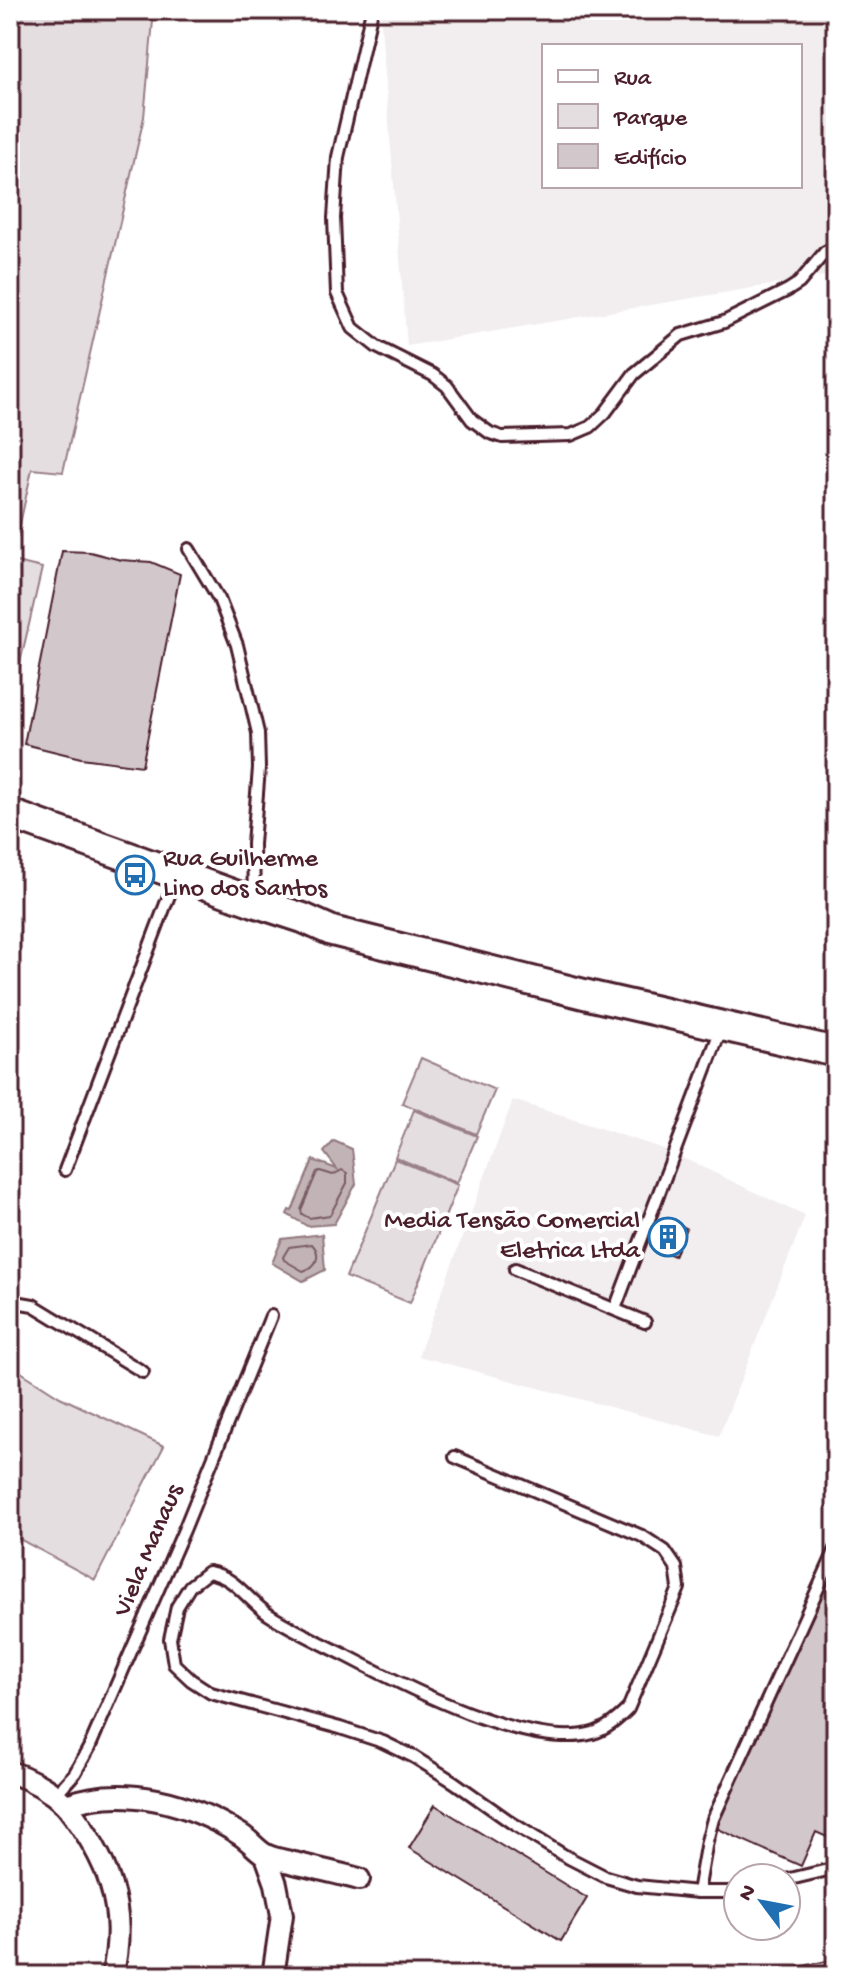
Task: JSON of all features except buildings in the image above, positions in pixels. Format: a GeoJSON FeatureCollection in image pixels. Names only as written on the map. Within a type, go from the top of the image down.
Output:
{"type":"FeatureCollection","features":[{"type":"Feature","properties":{"kind":"street"},"geometry":{"type":"LineString","coordinates":[[10,814],[332,931],[836,1052]]}},
{"type":"Feature","properties":{"kind":"street"},"geometry":{"type":"LineString","coordinates":[[10,1772],[60,1800],[85,1830],[105,1866],[115,1896],[119,1923],[112,1976]]}},
{"type":"Feature","properties":{"kind":"street"},"geometry":{"type":"LineString","coordinates":[[60,1800],[112,1795],[163,1802],[220,1822],[266,1856],[359,1879]]}},
{"type":"Feature","properties":{"kind":"street"},"geometry":{"type":"LineString","coordinates":[[266,1856],[282,1915],[273,1976]]}},
{"type":"Feature","properties":{"kind":"lane"},"geometry":{"type":"LineString","coordinates":[[372,10],[338,157],[334,218],[337,293],[353,328],[377,347],[433,375],[447,386],[472,420],[490,433],[502,437],[571,435],[590,427],[605,413],[634,374],[681,335],[724,322],[788,290],[799,283],[825,252],[836,247]]}},
{"type":"Feature","properties":{"kind":"lane"},"geometry":{"type":"LineString","coordinates":[[189,549],[219,599],[237,645],[258,733],[254,902]]}},
{"type":"Feature","properties":{"kind":"lane"},"geometry":{"type":"LineString","coordinates":[[65,1170],[177,874]]}},
{"type":"Feature","properties":{"kind":"lane"},"geometry":{"type":"LineString","coordinates":[[615,1309],[722,1027]]}},
{"type":"Feature","properties":{"kind":"lane"},"geometry":{"type":"LineString","coordinates":[[515,1269],[645,1322]]}},
{"type":"Feature","properties":{"kind":"lane"},"geometry":{"type":"LineString","coordinates":[[10,1301],[33,1305],[143,1372]]}},
{"type":"Feature","properties":{"kind":"lane","name":"Viela Manaus"},"geometry":{"type":"LineString","coordinates":[[60,1800],[89,1748],[184,1530],[271,1316]]}},
{"type":"Feature","properties":{"kind":"lane"},"geometry":{"type":"LineString","coordinates":[[455,1457],[642,1536],[665,1551],[676,1567],[679,1588],[671,1609],[628,1709],[615,1722],[593,1733],[566,1736],[525,1730],[454,1708],[292,1628],[255,1606],[229,1578],[208,1572],[190,1586],[177,1607],[170,1639],[174,1664],[211,1693],[340,1728],[383,1742],[414,1757],[512,1823],[606,1877],[637,1886],[722,1892]]}},
{"type":"Feature","properties":{"kind":"lane"},"geometry":{"type":"LineString","coordinates":[[698,1892],[713,1819],[836,1549]]}},
{"type":"Feature","properties":{"kind":"lane"},"geometry":{"type":"LineString","coordinates":[[802,1876],[836,1868]]}},
{"type":"Feature","properties":{"kind":"shaded area"},"geometry":{"type":"Polygon","coordinates":[[[384,10],[836,10],[836,274],[407,346],[380,13],[384,10]]]}},
{"type":"Feature","properties":{"kind":"shaded area"},"geometry":{"type":"Polygon","coordinates":[[[513,1100],[664,1149],[805,1216],[719,1436],[418,1356],[513,1100]]]}},
{"type":"Feature","properties":{"kind":"green space"},"geometry":{"type":"Polygon","coordinates":[[[10,10],[154,10],[144,117],[63,472],[32,469],[12,561],[42,568],[12,698],[10,697],[10,10]]]}},
{"type":"Feature","properties":{"kind":"green space"},"geometry":{"type":"Polygon","coordinates":[[[421,1058],[495,1090],[476,1134],[402,1103],[421,1058]]]}},
{"type":"Feature","properties":{"kind":"green space"},"geometry":{"type":"Polygon","coordinates":[[[414,1110],[477,1136],[457,1183],[395,1157],[414,1110]]]}},
{"type":"Feature","properties":{"kind":"green space"},"geometry":{"type":"Polygon","coordinates":[[[395,1159],[458,1185],[410,1303],[346,1277],[395,1159]]]}},
{"type":"Feature","properties":{"kind":"green space"},"geometry":{"type":"Polygon","coordinates":[[[10,1365],[60,1397],[164,1446],[95,1580],[10,1534],[10,1365]]]}},
{"type":"Feature","properties":{"kind":"water"},"geometry":{"type":"Polygon","coordinates":[[[334,1141],[352,1149],[356,1184],[334,1224],[307,1226],[287,1214],[289,1210],[292,1211],[313,1160],[337,1169],[324,1152],[334,1141]]]}},
{"type":"Feature","properties":{"kind":"water"},"geometry":{"type":"Polygon","coordinates":[[[322,1234],[325,1270],[303,1281],[272,1263],[282,1239],[322,1234]]]}},
{"type":"Feature","properties":{"kind":"place","name":"Rua Guilherme Lino dos Santos"},"geometry":{"type":"Point","coordinates":[135,875]}},
{"type":"Feature","properties":{"kind":"place","name":"Media Tensão Comercial Eletrica Ltda"},"geometry":{"type":"Point","coordinates":[668,1237]}}]}
